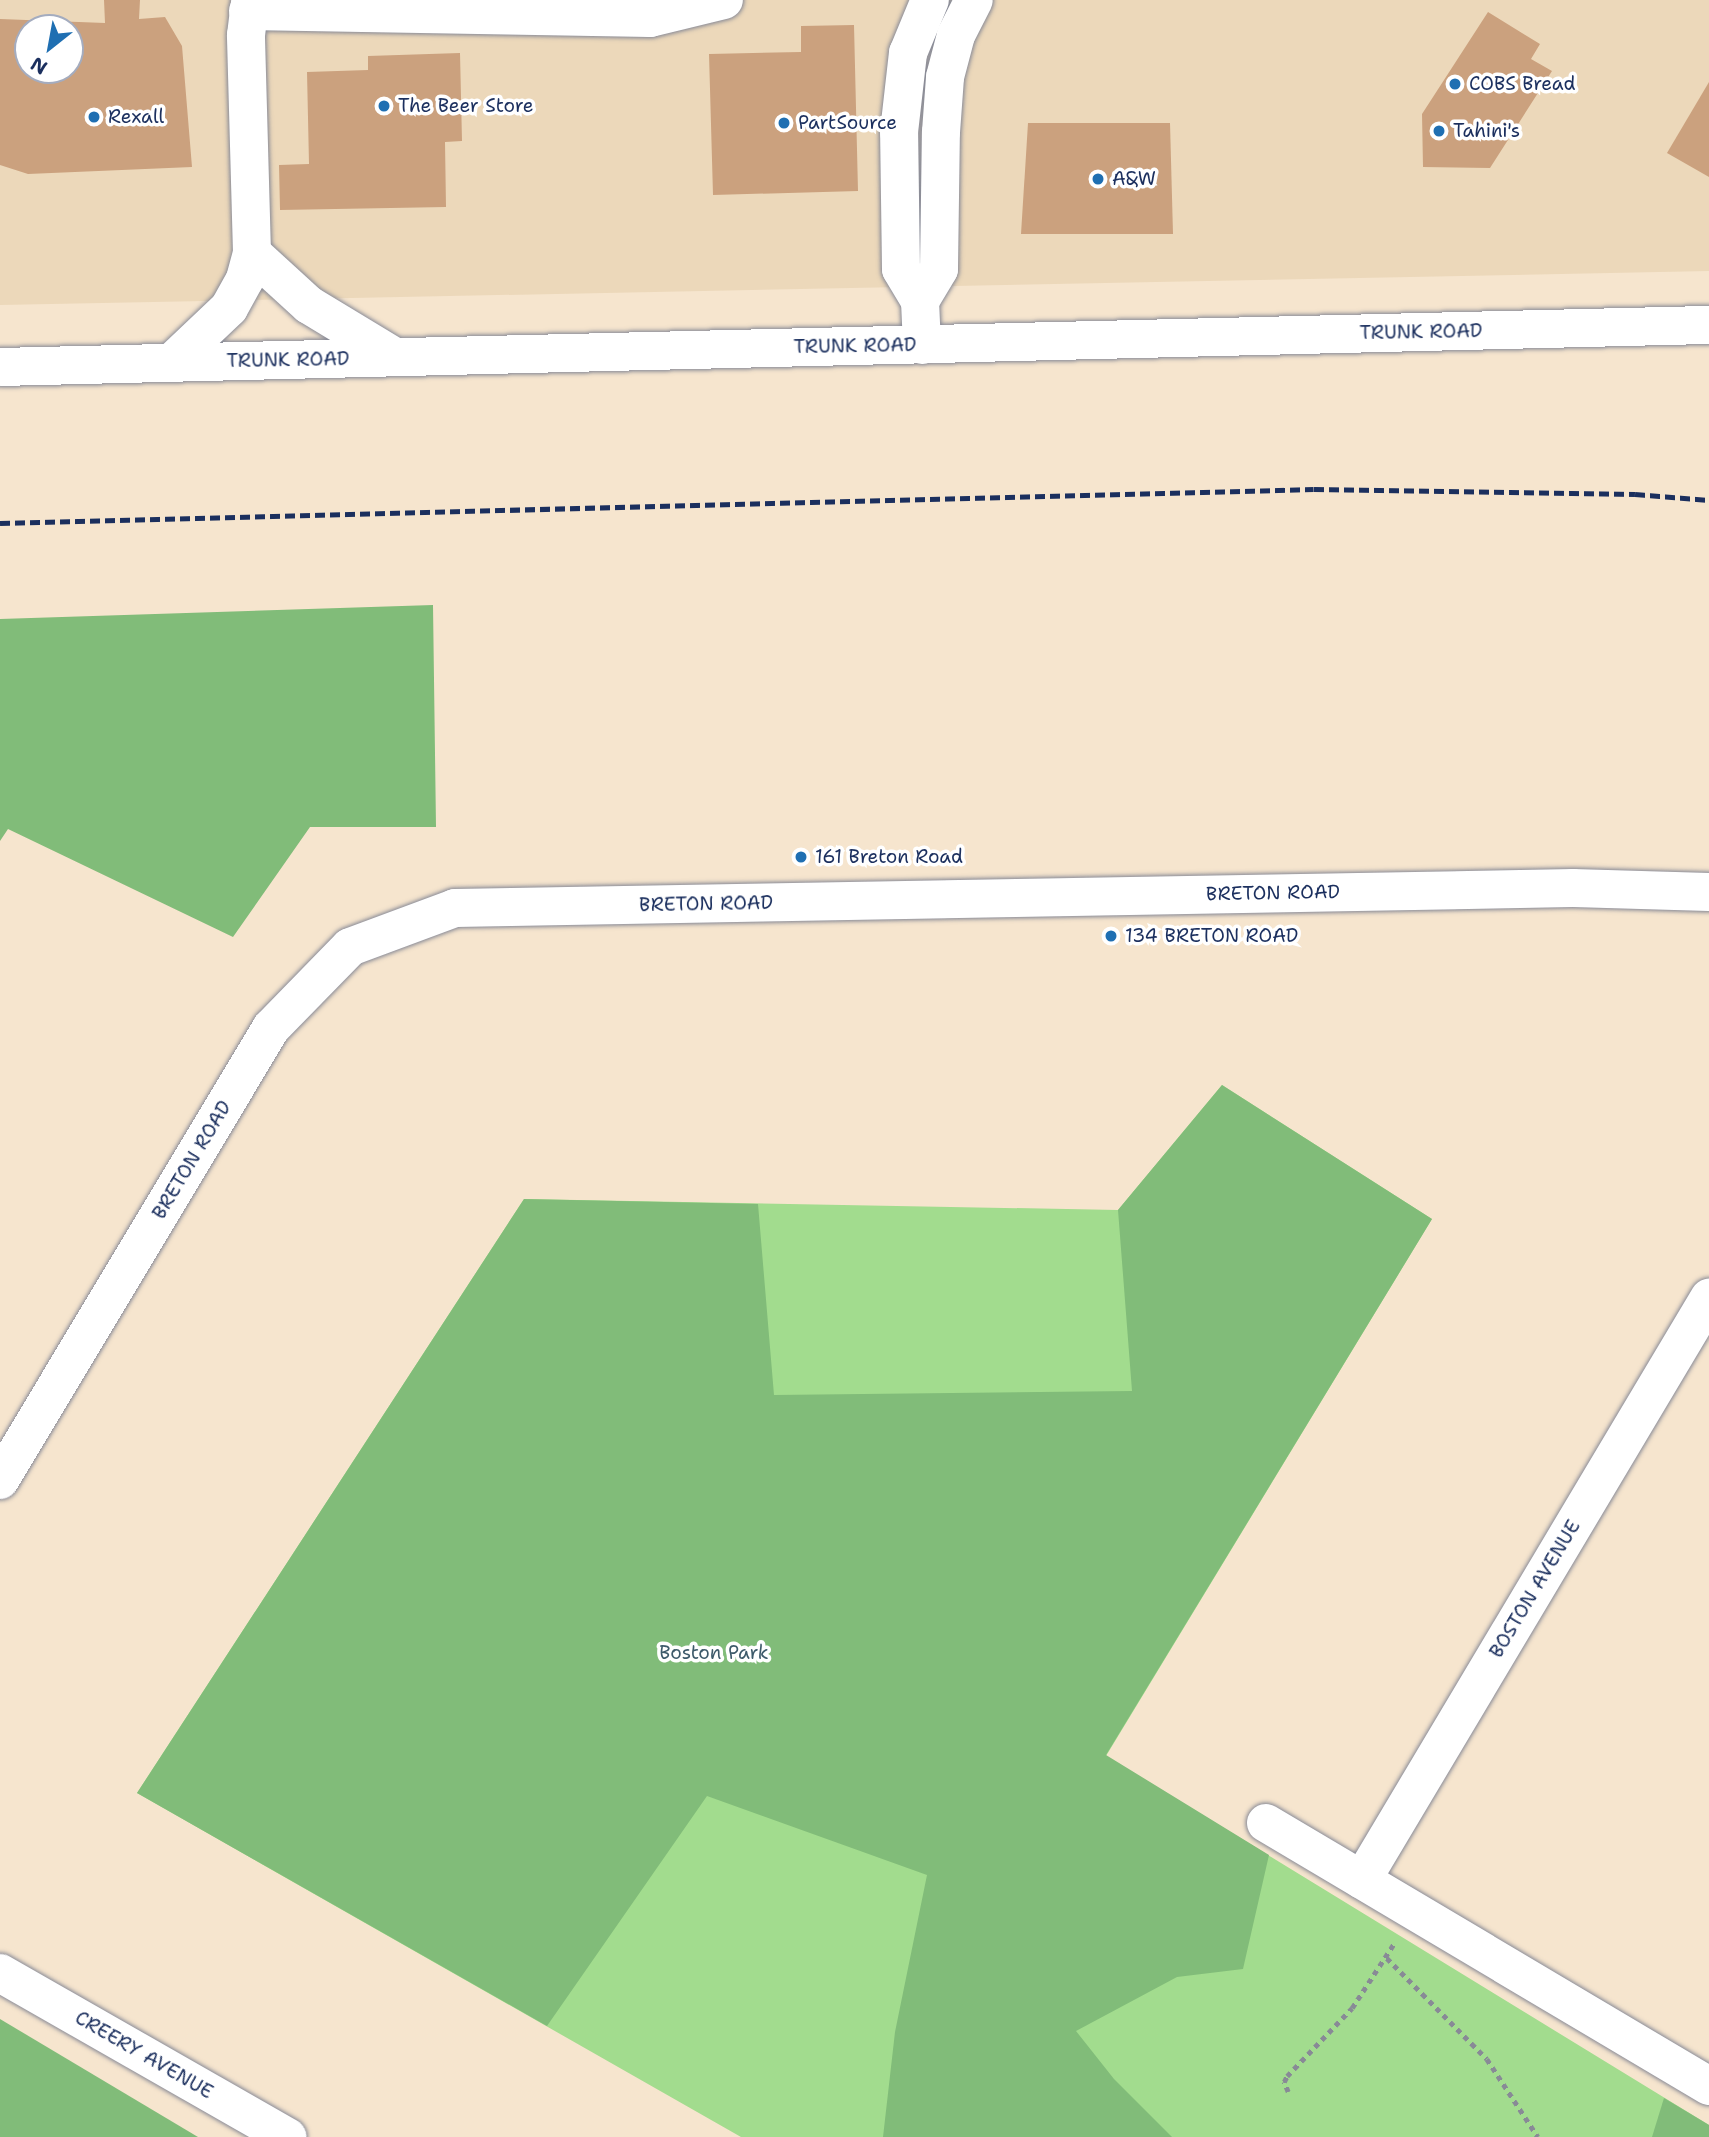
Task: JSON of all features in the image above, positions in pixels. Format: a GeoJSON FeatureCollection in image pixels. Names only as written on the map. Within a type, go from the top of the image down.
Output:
{"type":"FeatureCollection","features":[{"type":"Feature","properties":{"kind":"street"},"geometry":{"type":"LineString","coordinates":[[171,363],[229,308],[245,279],[252,253],[249,5],[650,19],[724,0]]}},
{"type":"Feature","properties":{"kind":"street"},"geometry":{"type":"LineString","coordinates":[[922,345],[920,300],[901,269],[899,132],[908,53],[930,0]]}},
{"type":"Feature","properties":{"kind":"street"},"geometry":{"type":"LineString","coordinates":[[920,300],[939,269],[941,132],[945,77],[956,35],[974,0]]}},
{"type":"Feature","properties":{"kind":"street"},"geometry":{"type":"LineString","coordinates":[[252,253],[309,305],[395,357]]}},
{"type":"Feature","properties":{"kind":"street","name":"TRUNK ROAD"},"geometry":{"type":"LineString","coordinates":[[0,367],[1709,325]]}},
{"type":"Feature","properties":{"kind":"street","name":"BRETON ROAD"},"geometry":{"type":"LineString","coordinates":[[0,1480],[271,1028],[350,947],[455,908],[1559,888],[1709,892]]}},
{"type":"Feature","properties":{"kind":"street","name":"BOSTON AVENUE"},"geometry":{"type":"LineString","coordinates":[[1362,1880],[1709,1298]]}},
{"type":"Feature","properties":{"kind":"street"},"geometry":{"type":"LineString","coordinates":[[1266,1824],[1709,2086]]}},
{"type":"Feature","properties":{"kind":"street","name":"CREERY AVENUE"},"geometry":{"type":"LineString","coordinates":[[0,1973],[287,2137]]}},
{"type":"Feature","properties":{"kind":"path"},"geometry":{"type":"LineString","coordinates":[[1288,2092],[1284,2082],[1287,2076],[1352,2008],[1387,1958],[1412,1910]]}},
{"type":"Feature","properties":{"kind":"path"},"geometry":{"type":"LineString","coordinates":[[1387,1958],[1486,2059],[1538,2137]]}},
{"type":"Feature","properties":{"kind":"shaded area"},"geometry":{"type":"Polygon","coordinates":[[[0,0],[1709,0],[1709,271],[0,305],[0,0]]]}},
{"type":"Feature","properties":{"kind":"green space"},"geometry":{"type":"Polygon","coordinates":[[[433,605],[436,827],[310,827],[233,937],[8,829],[0,841],[0,619],[433,605]]]}},
{"type":"Feature","properties":{"kind":"green space","name":"Boston Park"},"geometry":{"type":"Polygon","coordinates":[[[1222,1085],[1432,1219],[1106,1756],[1709,2125],[1709,2137],[741,2137],[137,1793],[524,1199],[1118,1210],[1222,1085]]]}},
{"type":"Feature","properties":{"kind":"green space","name":"Boston Park"},"geometry":{"type":"Polygon","coordinates":[[[1222,1085],[1432,1219],[1106,1755],[1269,1855],[1243,1969],[1177,1977],[1076,2031],[1114,2079],[1172,2137],[883,2137],[895,2032],[927,1875],[707,1796],[547,2026],[137,1793],[524,1199],[758,1204],[774,1395],[1132,1391],[1118,1210],[1222,1085]]]}},
{"type":"Feature","properties":{"kind":"green space"},"geometry":{"type":"Polygon","coordinates":[[[0,2019],[198,2137],[0,2137],[0,2019]]]}},
{"type":"Feature","properties":{"kind":"green space"},"geometry":{"type":"Polygon","coordinates":[[[1664,2098],[1709,2125],[1709,2137],[1652,2137],[1664,2098]]]}},
{"type":"Feature","properties":{"kind":"building","name":"Rexall"},"geometry":{"type":"Polygon","coordinates":[[[104,0],[140,0],[139,19],[165,17],[182,46],[192,167],[28,174],[0,165],[0,19],[14,20],[14,84],[84,84],[84,22],[105,23],[104,0]]]}},
{"type":"Feature","properties":{"kind":"building"},"geometry":{"type":"Polygon","coordinates":[[[1488,12],[1540,44],[1531,59],[1552,71],[1490,168],[1423,167],[1422,114],[1488,12]]]}},
{"type":"Feature","properties":{"kind":"building","name":"PartSource"},"geometry":{"type":"Polygon","coordinates":[[[854,25],[858,191],[713,195],[709,54],[801,52],[801,26],[854,25]]]}},
{"type":"Feature","properties":{"kind":"building","name":"The Beer Store"},"geometry":{"type":"Polygon","coordinates":[[[460,53],[462,141],[445,142],[446,207],[280,210],[279,165],[309,164],[307,72],[368,70],[368,56],[460,53]]]}},
{"type":"Feature","properties":{"kind":"building"},"geometry":{"type":"Polygon","coordinates":[[[1709,82],[1709,177],[1667,153],[1709,82]]]}},
{"type":"Feature","properties":{"kind":"building","name":"A&W"},"geometry":{"type":"Polygon","coordinates":[[[1028,123],[1170,123],[1173,234],[1021,234],[1028,123]]]}},
{"type":"Feature","properties":{"kind":"railway"},"geometry":{"type":"LineString","coordinates":[[0,523],[1314,489],[1635,494],[1709,500]]}},
{"type":"Feature","properties":{"kind":"place","name":"COBS Bread"},"geometry":{"type":"Point","coordinates":[1455,84]}},
{"type":"Feature","properties":{"kind":"place","name":"The Beer Store"},"geometry":{"type":"Point","coordinates":[384,106]}},
{"type":"Feature","properties":{"kind":"place","name":"Rexall"},"geometry":{"type":"Point","coordinates":[94,117]}},
{"type":"Feature","properties":{"kind":"place","name":"PartSource"},"geometry":{"type":"Point","coordinates":[784,123]}},
{"type":"Feature","properties":{"kind":"place","name":"Tahini's"},"geometry":{"type":"Point","coordinates":[1439,131]}},
{"type":"Feature","properties":{"kind":"place","name":"A&W"},"geometry":{"type":"Point","coordinates":[1098,179]}},
{"type":"Feature","properties":{"kind":"place","name":"161 Breton Road"},"geometry":{"type":"Point","coordinates":[801,857]}},
{"type":"Feature","properties":{"kind":"place","name":"134 BRETON ROAD"},"geometry":{"type":"Point","coordinates":[1111,936]}}]}
